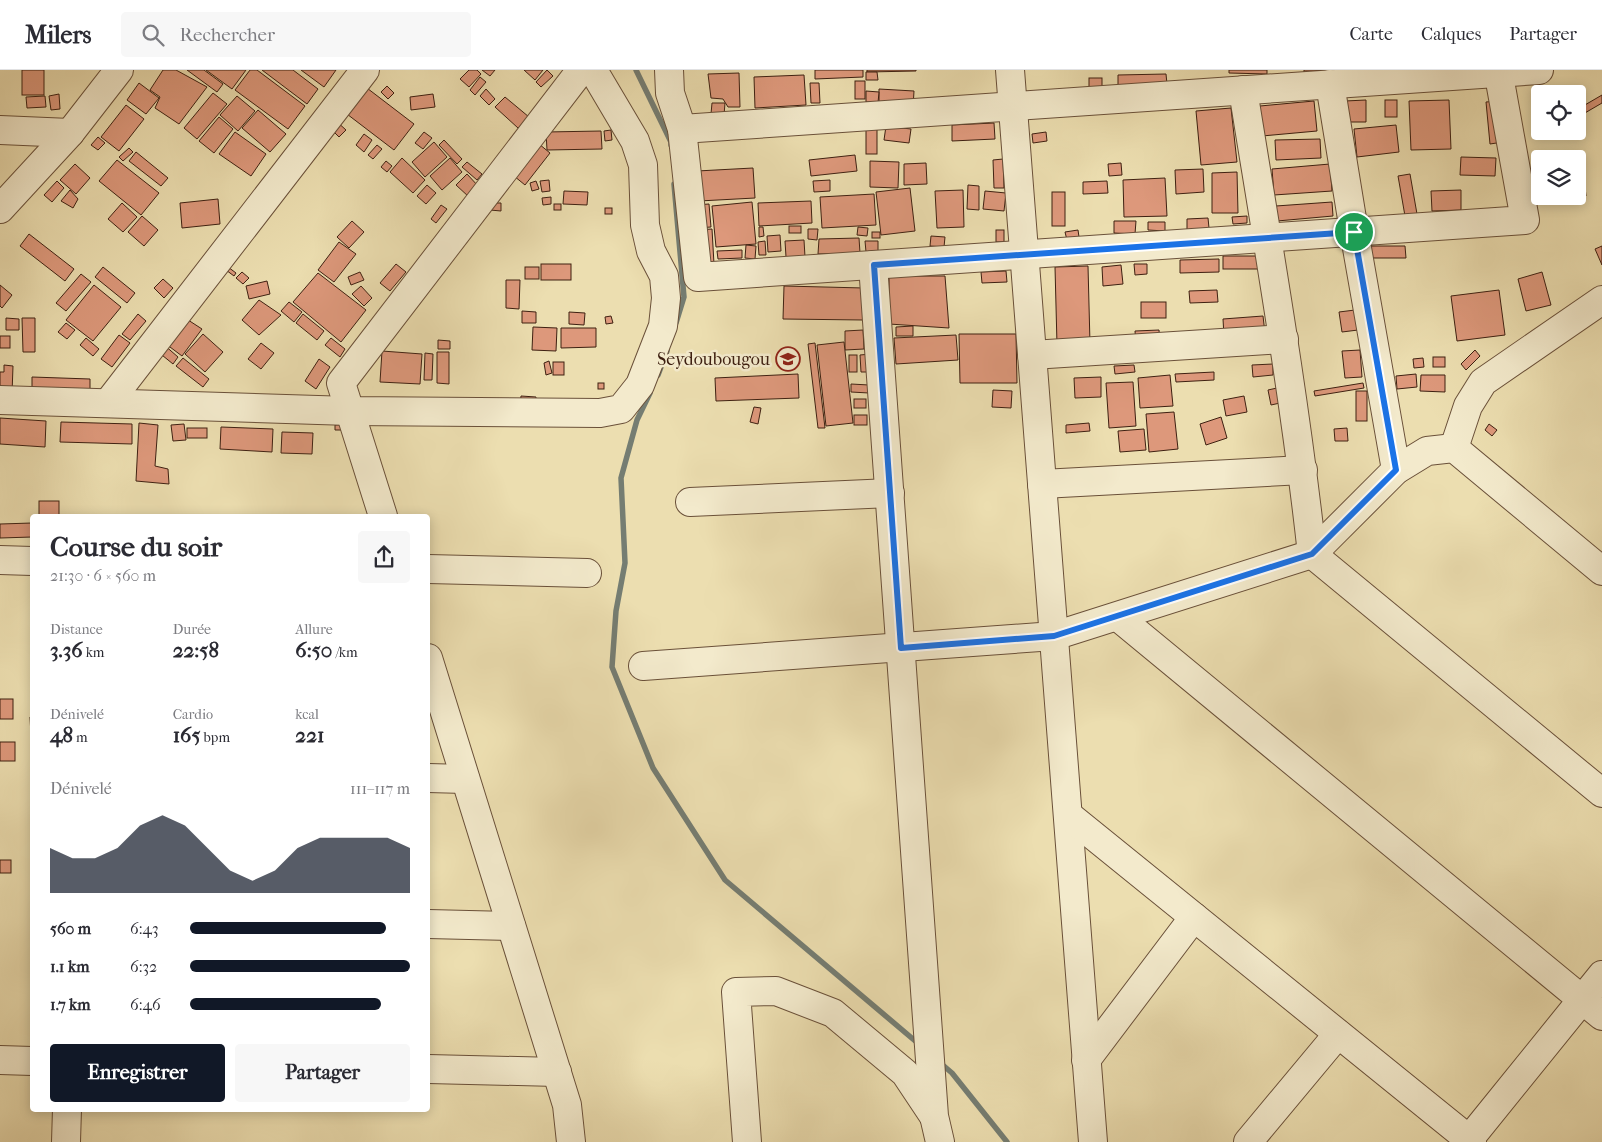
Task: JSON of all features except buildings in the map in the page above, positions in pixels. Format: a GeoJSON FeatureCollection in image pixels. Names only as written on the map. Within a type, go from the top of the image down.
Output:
{"type":"FeatureCollection","features":[{"type":"Feature","properties":{"kind":"street"},"geometry":{"type":"LineString","coordinates":[[0,209],[70,133],[118,70]]}},
{"type":"Feature","properties":{"kind":"street"},"geometry":{"type":"LineString","coordinates":[[108,403],[365,70]]}},
{"type":"Feature","properties":{"kind":"street"},"geometry":{"type":"LineString","coordinates":[[382,514],[342,383],[580,70]]}},
{"type":"Feature","properties":{"kind":"street"},"geometry":{"type":"LineString","coordinates":[[0,400],[350,411],[600,413],[621,409],[640,385],[663,326],[666,298],[664,276],[651,251],[645,225],[643,165],[635,141],[593,70]]}},
{"type":"Feature","properties":{"kind":"street"},"geometry":{"type":"LineString","coordinates":[[669,70],[670,93],[682,129],[698,277],[1525,220],[1498,71]]}},
{"type":"Feature","properties":{"kind":"street"},"geometry":{"type":"LineString","coordinates":[[1010,70],[1086,1060],[1086,1139]]}},
{"type":"Feature","properties":{"kind":"street"},"geometry":{"type":"LineString","coordinates":[[682,129],[1498,71],[1538,70]]}},
{"type":"Feature","properties":{"kind":"street"},"geometry":{"type":"LineString","coordinates":[[1330,84],[1396,470]]}},
{"type":"Feature","properties":{"kind":"street"},"geometry":{"type":"LineString","coordinates":[[1243,90],[1284,339],[1303,470],[1312,554],[1602,793]]}},
{"type":"Feature","properties":{"kind":"street"},"geometry":{"type":"LineString","coordinates":[[0,130],[70,133]]}},
{"type":"Feature","properties":{"kind":"street"},"geometry":{"type":"LineString","coordinates":[[874,265],[934,1116],[940,1142]]}},
{"type":"Feature","properties":{"kind":"street"},"geometry":{"type":"LineString","coordinates":[[1454,448],[1468,406],[1483,382],[1602,300]]}},
{"type":"Feature","properties":{"kind":"street"},"geometry":{"type":"LineString","coordinates":[[1032,355],[1284,339]]}},
{"type":"Feature","properties":{"kind":"street"},"geometry":{"type":"LineString","coordinates":[[643,666],[1054,636],[1312,554],[1396,470],[1427,451],[1454,448],[1602,571]]}},
{"type":"Feature","properties":{"kind":"street"},"geometry":{"type":"LineString","coordinates":[[1042,484],[1303,470]]}},
{"type":"Feature","properties":{"kind":"street"},"geometry":{"type":"LineString","coordinates":[[690,502],[890,493]]}},
{"type":"Feature","properties":{"kind":"street"},"geometry":{"type":"LineString","coordinates":[[0,560],[30,561]]}},
{"type":"Feature","properties":{"kind":"street"},"geometry":{"type":"LineString","coordinates":[[430,569],[587,573]]}},
{"type":"Feature","properties":{"kind":"street"},"geometry":{"type":"LineString","coordinates":[[1118,616],[1592,1008]]}},
{"type":"Feature","properties":{"kind":"street"},"geometry":{"type":"LineString","coordinates":[[430,665],[567,1105],[571,1142]]}},
{"type":"Feature","properties":{"kind":"street"},"geometry":{"type":"LineString","coordinates":[[430,778],[465,779]]}},
{"type":"Feature","properties":{"kind":"street"},"geometry":{"type":"LineString","coordinates":[[1068,815],[1469,1141],[1592,1008],[1602,975]]}},
{"type":"Feature","properties":{"kind":"street"},"geometry":{"type":"LineString","coordinates":[[1086,1060],[1194,917]]}},
{"type":"Feature","properties":{"kind":"street"},"geometry":{"type":"LineString","coordinates":[[430,924],[511,926]]}},
{"type":"Feature","properties":{"kind":"street"},"geometry":{"type":"LineString","coordinates":[[747,1142],[736,992],[776,991],[833,1013],[905,1072],[934,1116]]}},
{"type":"Feature","properties":{"kind":"street"},"geometry":{"type":"LineString","coordinates":[[1248,1142],[1338,1034]]}},
{"type":"Feature","properties":{"kind":"street"},"geometry":{"type":"LineString","coordinates":[[0,1060],[30,1061]]}},
{"type":"Feature","properties":{"kind":"street"},"geometry":{"type":"LineString","coordinates":[[430,1069],[557,1072]]}},
{"type":"Feature","properties":{"kind":"street"},"geometry":{"type":"LineString","coordinates":[[66,1142],[67,1112]]}},
{"type":"Feature","properties":{"kind":"waterway"},"geometry":{"type":"LineString","coordinates":[[636,70],[671,145]]}},
{"type":"Feature","properties":{"kind":"waterway"},"geometry":{"type":"LineString","coordinates":[[674,184],[684,297],[676,323]]}},
{"type":"Feature","properties":{"kind":"waterway"},"geometry":{"type":"LineString","coordinates":[[658,375],[667,351]]}},
{"type":"Feature","properties":{"kind":"waterway"},"geometry":{"type":"LineString","coordinates":[[650,393],[637,420],[621,478],[625,563],[616,611],[612,667],[653,768],[725,880],[920,1045]]}},
{"type":"Feature","properties":{"kind":"waterway"},"geometry":{"type":"LineString","coordinates":[[938,1061],[952,1073],[1007,1142]]}},
{"type":"Feature","properties":{"kind":"place","name":"Seydoubougou"},"geometry":{"type":"Point","coordinates":[788,359]}},
{"type":"Feature","properties":{"kind":"route"},"geometry":{"type":"LineString","coordinates":[[1354,232],[1396,470],[1312,554],[1054,636],[901,648],[874,265],[1354,232]]}}]}
